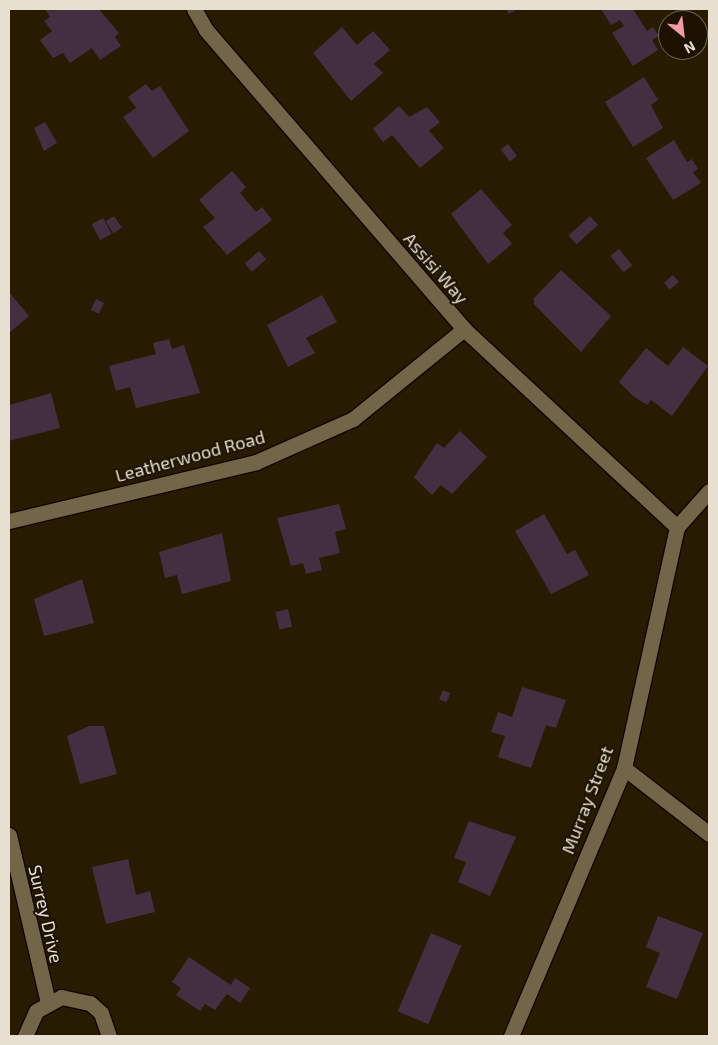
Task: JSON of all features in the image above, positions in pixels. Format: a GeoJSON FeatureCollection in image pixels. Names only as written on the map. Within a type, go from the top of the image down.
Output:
{"type":"FeatureCollection","features":[{"type":"Feature","properties":{"kind":"street","name":"Assisi Way"},"geometry":{"type":"LineString","coordinates":[[194,9],[206,30],[464,329],[677,527]]}},
{"type":"Feature","properties":{"kind":"street","name":"Leatherwood Road"},"geometry":{"type":"LineString","coordinates":[[9,521],[256,462],[353,419],[464,329]]}},
{"type":"Feature","properties":{"kind":"street","name":"Murray Street"},"geometry":{"type":"LineString","coordinates":[[511,1036],[624,768],[677,527],[709,491]]}},
{"type":"Feature","properties":{"kind":"street"},"geometry":{"type":"LineString","coordinates":[[624,768],[709,834]]}},
{"type":"Feature","properties":{"kind":"street","name":"Surrey Drive"},"geometry":{"type":"LineString","coordinates":[[9,835],[48,1002]]}},
{"type":"Feature","properties":{"kind":"street"},"geometry":{"type":"LineString","coordinates":[[25,1036],[36,1011],[48,1002],[61,997],[90,1003],[101,1013],[109,1036]]}},
{"type":"Feature","properties":{"kind":"building"},"geometry":{"type":"Polygon","coordinates":[[[45,9],[99,9],[119,33],[115,37],[121,46],[100,60],[92,48],[70,63],[63,53],[53,58],[40,40],[52,31],[44,21],[50,17],[45,9]]]}},
{"type":"Feature","properties":{"kind":"building"},"geometry":{"type":"Polygon","coordinates":[[[506,9],[518,9],[509,14],[506,9]]]}},
{"type":"Feature","properties":{"kind":"building"},"geometry":{"type":"Polygon","coordinates":[[[601,9],[633,9],[647,31],[653,27],[658,34],[658,37],[652,40],[658,50],[633,66],[612,33],[624,26],[620,20],[611,25],[601,9]]]}},
{"type":"Feature","properties":{"kind":"building"},"geometry":{"type":"Polygon","coordinates":[[[342,27],[357,45],[373,31],[390,50],[374,64],[383,73],[351,101],[313,53],[342,27]]]}},
{"type":"Feature","properties":{"kind":"building"},"geometry":{"type":"Polygon","coordinates":[[[644,77],[658,100],[651,105],[663,128],[633,147],[605,102],[644,77]]]}},
{"type":"Feature","properties":{"kind":"building"},"geometry":{"type":"Polygon","coordinates":[[[146,84],[152,91],[160,86],[189,131],[153,158],[123,117],[136,108],[128,97],[146,84]]]}},
{"type":"Feature","properties":{"kind":"building"},"geometry":{"type":"Polygon","coordinates":[[[399,106],[409,117],[427,107],[440,122],[429,131],[444,148],[420,168],[392,135],[383,142],[373,129],[399,106]]]}},
{"type":"Feature","properties":{"kind":"building"},"geometry":{"type":"Polygon","coordinates":[[[45,122],[57,143],[44,151],[34,128],[45,122]]]}},
{"type":"Feature","properties":{"kind":"building"},"geometry":{"type":"Polygon","coordinates":[[[674,140],[687,162],[692,159],[698,169],[693,172],[701,183],[673,200],[646,158],[674,140]]]}},
{"type":"Feature","properties":{"kind":"building"},"geometry":{"type":"Polygon","coordinates":[[[508,144],[517,156],[510,161],[501,149],[508,144]]]}},
{"type":"Feature","properties":{"kind":"building"},"geometry":{"type":"Polygon","coordinates":[[[232,171],[246,187],[240,193],[256,212],[262,207],[272,220],[227,255],[203,227],[215,218],[199,200],[232,171]]]}},
{"type":"Feature","properties":{"kind":"building"},"geometry":{"type":"Polygon","coordinates":[[[481,189],[512,225],[503,233],[512,244],[488,264],[451,214],[481,189]]]}},
{"type":"Feature","properties":{"kind":"building"},"geometry":{"type":"Polygon","coordinates":[[[114,216],[122,228],[114,233],[106,222],[114,216]]]}},
{"type":"Feature","properties":{"kind":"building"},"geometry":{"type":"Polygon","coordinates":[[[590,216],[598,225],[576,244],[568,235],[590,216]]]}},
{"type":"Feature","properties":{"kind":"building"},"geometry":{"type":"Polygon","coordinates":[[[103,218],[112,234],[100,240],[92,224],[103,218]]]}},
{"type":"Feature","properties":{"kind":"building"},"geometry":{"type":"Polygon","coordinates":[[[619,249],[632,265],[624,272],[610,256],[619,249]]]}},
{"type":"Feature","properties":{"kind":"building"},"geometry":{"type":"Polygon","coordinates":[[[259,251],[266,259],[252,272],[245,263],[259,251]]]}},
{"type":"Feature","properties":{"kind":"building"},"geometry":{"type":"Polygon","coordinates":[[[561,270],[611,316],[581,352],[534,304],[534,298],[561,270]]]}},
{"type":"Feature","properties":{"kind":"building"},"geometry":{"type":"Polygon","coordinates":[[[673,275],[679,282],[670,290],[664,283],[673,275]]]}},
{"type":"Feature","properties":{"kind":"building"},"geometry":{"type":"Polygon","coordinates":[[[9,292],[29,316],[9,333],[9,292]]]}},
{"type":"Feature","properties":{"kind":"building"},"geometry":{"type":"Polygon","coordinates":[[[322,295],[337,322],[306,338],[315,353],[288,367],[267,325],[322,295]]]}},
{"type":"Feature","properties":{"kind":"building"},"geometry":{"type":"Polygon","coordinates":[[[96,299],[104,303],[99,314],[91,310],[96,299]]]}},
{"type":"Feature","properties":{"kind":"building"},"geometry":{"type":"Polygon","coordinates":[[[169,339],[172,349],[184,345],[200,393],[136,408],[130,387],[116,391],[109,366],[156,354],[153,343],[169,339]]]}},
{"type":"Feature","properties":{"kind":"building"},"geometry":{"type":"Polygon","coordinates":[[[683,347],[708,366],[672,416],[651,400],[647,405],[633,396],[619,382],[646,348],[668,366],[683,347]]]}},
{"type":"Feature","properties":{"kind":"building"},"geometry":{"type":"Polygon","coordinates":[[[51,393],[60,428],[9,441],[9,405],[51,393]]]}},
{"type":"Feature","properties":{"kind":"building"},"geometry":{"type":"Polygon","coordinates":[[[460,431],[487,457],[452,494],[441,485],[432,495],[414,477],[437,443],[444,448],[460,431]]]}},
{"type":"Feature","properties":{"kind":"building"},"geometry":{"type":"Polygon","coordinates":[[[339,504],[346,529],[335,532],[340,553],[319,558],[322,570],[306,574],[303,563],[291,566],[277,518],[339,504]]]}},
{"type":"Feature","properties":{"kind":"building"},"geometry":{"type":"Polygon","coordinates":[[[544,514],[567,554],[575,550],[589,575],[551,594],[515,531],[544,514]]]}},
{"type":"Feature","properties":{"kind":"building"},"geometry":{"type":"Polygon","coordinates":[[[222,533],[231,581],[182,594],[177,575],[165,578],[159,552],[222,533]]]}},
{"type":"Feature","properties":{"kind":"building"},"geometry":{"type":"Polygon","coordinates":[[[82,579],[94,623],[44,636],[34,599],[82,579]]]}},
{"type":"Feature","properties":{"kind":"building"},"geometry":{"type":"Polygon","coordinates":[[[288,609],[292,627],[279,629],[275,612],[288,609]]]}},
{"type":"Feature","properties":{"kind":"building"},"geometry":{"type":"Polygon","coordinates":[[[522,687],[566,700],[556,728],[546,725],[531,768],[498,757],[505,736],[491,732],[498,712],[512,717],[522,687]]]}},
{"type":"Feature","properties":{"kind":"building"},"geometry":{"type":"Polygon","coordinates":[[[443,690],[450,693],[446,702],[439,699],[443,690]]]}},
{"type":"Feature","properties":{"kind":"building"},"geometry":{"type":"Polygon","coordinates":[[[89,726],[104,726],[117,774],[80,784],[67,736],[89,726]]]}},
{"type":"Feature","properties":{"kind":"building"},"geometry":{"type":"Polygon","coordinates":[[[469,821],[516,837],[490,896],[458,882],[466,862],[454,858],[469,821]]]}},
{"type":"Feature","properties":{"kind":"building"},"geometry":{"type":"Polygon","coordinates":[[[128,859],[136,895],[150,891],[155,912],[106,924],[92,867],[128,859]]]}},
{"type":"Feature","properties":{"kind":"building"},"geometry":{"type":"Polygon","coordinates":[[[658,916],[703,933],[677,999],[646,987],[660,953],[646,947],[658,916]]]}},
{"type":"Feature","properties":{"kind":"building"},"geometry":{"type":"Polygon","coordinates":[[[431,933],[461,946],[428,1024],[398,1011],[431,933]]]}},
{"type":"Feature","properties":{"kind":"building"},"geometry":{"type":"Polygon","coordinates":[[[189,957],[231,985],[235,978],[250,988],[240,1003],[227,994],[215,1010],[205,1004],[200,1011],[176,995],[181,988],[172,982],[189,957]]]}}]}
